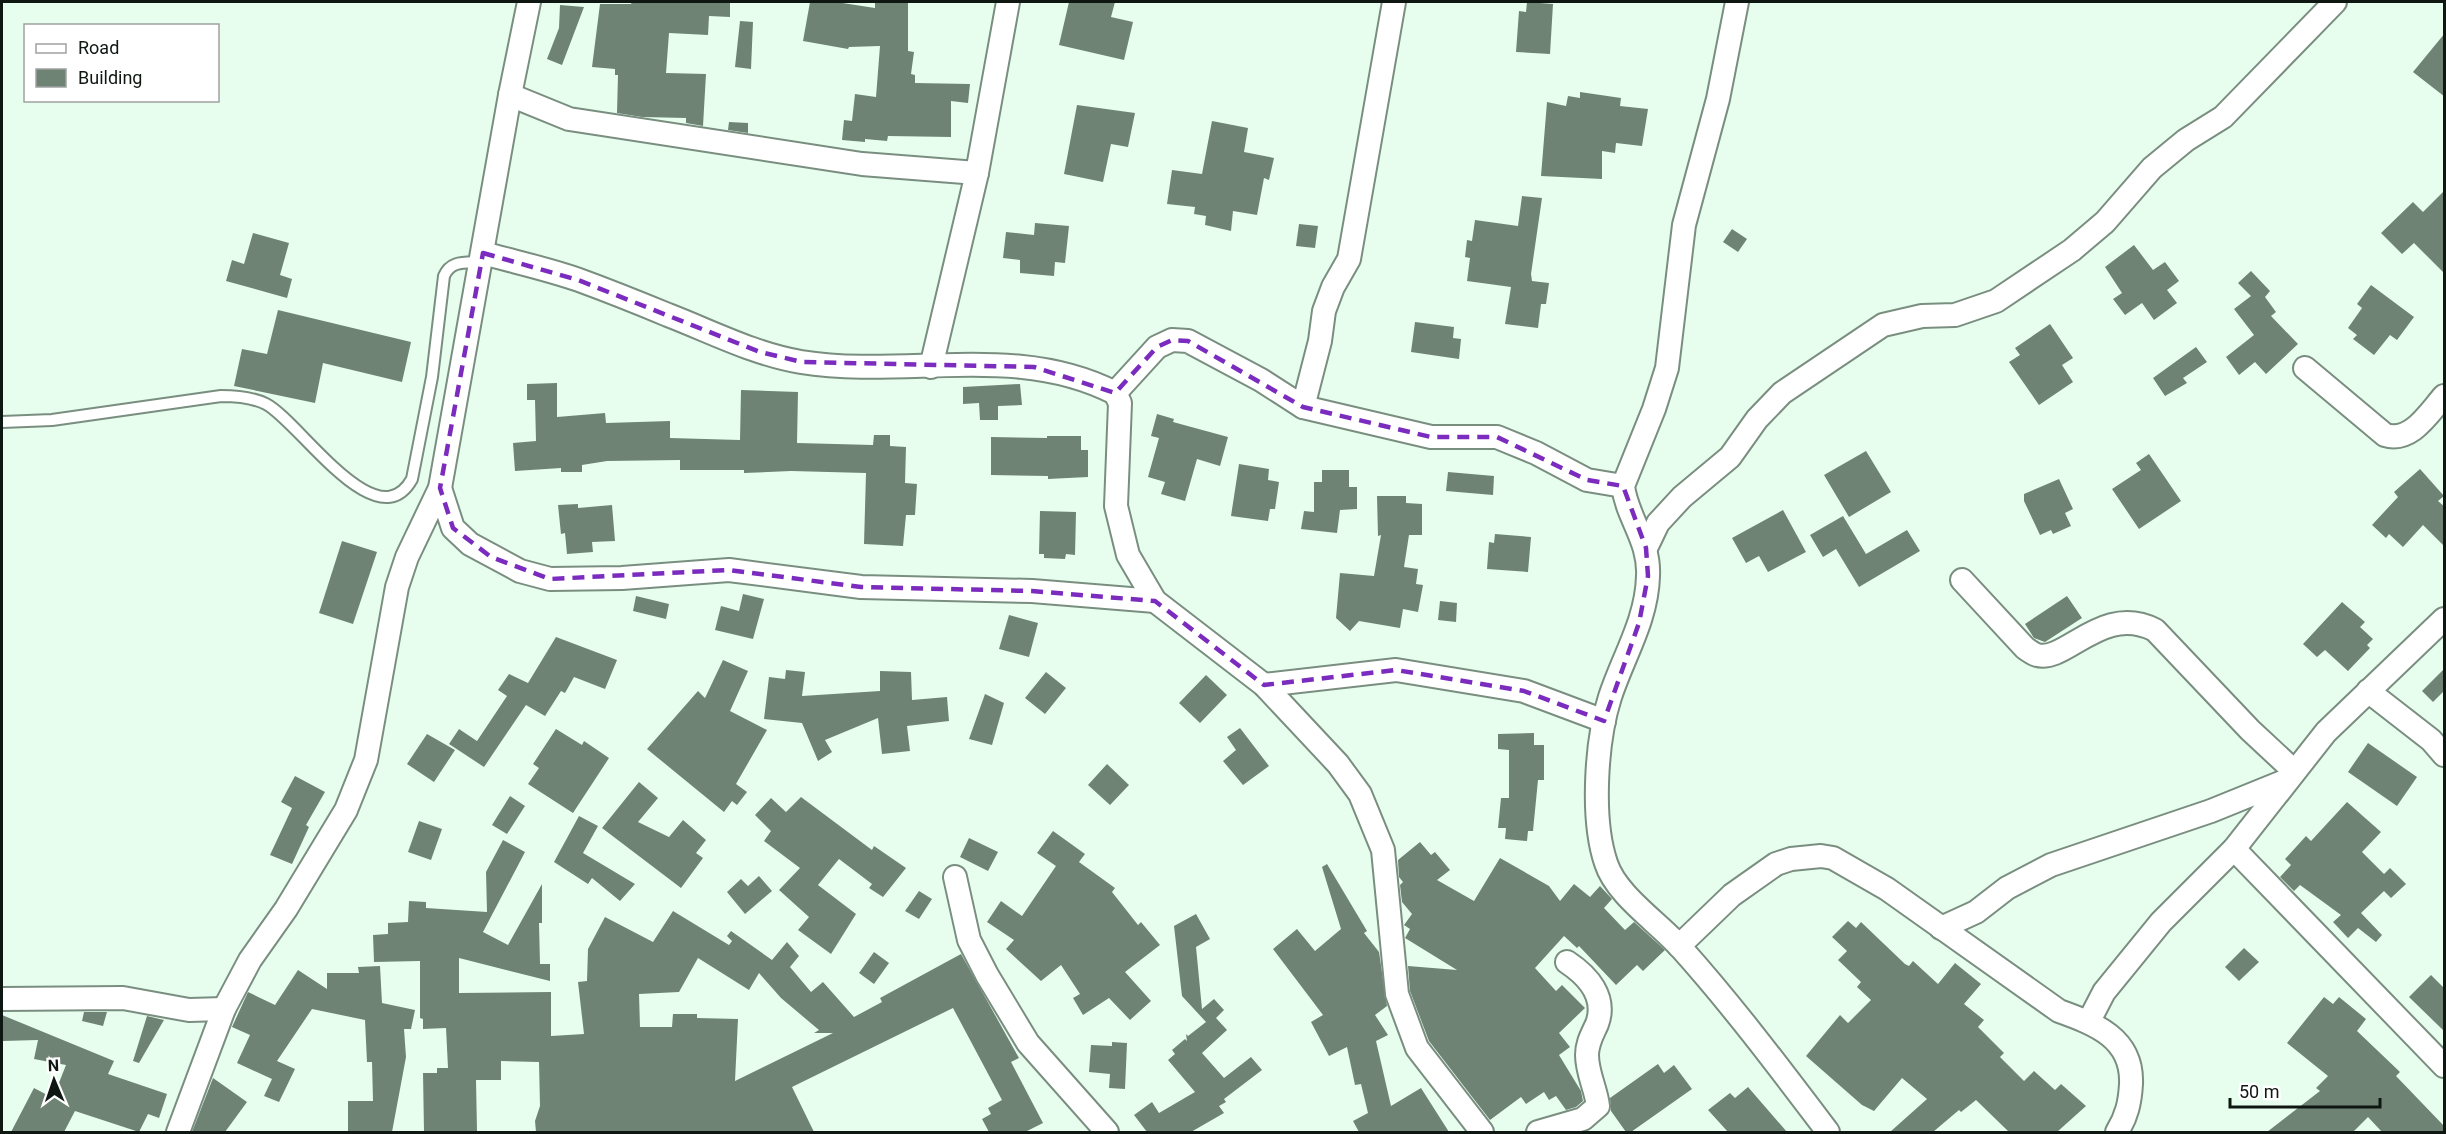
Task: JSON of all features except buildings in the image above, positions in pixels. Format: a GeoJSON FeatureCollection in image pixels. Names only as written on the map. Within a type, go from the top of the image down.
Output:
{"type":"FeatureCollection","features":[{"type":"Feature","properties":{"kind":"street"},"geometry":{"type":"LineString","coordinates":[[178,1132],[224,1009],[250,960],[286,909],[346,810],[366,760],[397,587],[407,557],[440,488],[510,95],[529,2]]}},
{"type":"Feature","properties":{"kind":"street"},"geometry":{"type":"LineString","coordinates":[[931,367],[976,173],[1008,2]]}},
{"type":"Feature","properties":{"kind":"street"},"geometry":{"type":"LineString","coordinates":[[1303,407],[1320,341],[1324,311],[1333,287],[1349,260],[1394,2]]}},
{"type":"Feature","properties":{"kind":"street"},"geometry":{"type":"LineString","coordinates":[[1737,2],[1718,99],[1684,225],[1667,368],[1654,409],[1623,486],[1646,548],[1648,576],[1646,600],[1604,721],[1596,807],[1606,866],[1619,885],[1679,946],[1717,990],[1828,1132]]}},
{"type":"Feature","properties":{"kind":"street"},"geometry":{"type":"LineString","coordinates":[[1646,548],[1658,523],[1682,497],[1730,457],[1757,419],[1782,393],[1883,325],[1922,316],[1955,315],[1996,301],[2072,250],[2105,222],[2152,168],[2186,140],[2223,117],[2336,2]]}},
{"type":"Feature","properties":{"kind":"street"},"geometry":{"type":"LineString","coordinates":[[510,95],[569,119],[862,164],[976,173]]}},
{"type":"Feature","properties":{"kind":"street"},"geometry":{"type":"LineString","coordinates":[[482,258],[578,280],[760,352],[802,362],[851,366],[931,367],[989,363],[1034,367],[1062,373],[1115,393],[1119,403],[1118,516],[1128,555],[1155,601],[1264,685],[1338,764],[1360,794],[1371,816],[1383,850],[1397,994],[1417,1048],[1482,1132]]}},
{"type":"Feature","properties":{"kind":"street"},"geometry":{"type":"LineString","coordinates":[[1115,393],[1158,348],[1172,340],[1188,341],[1261,380],[1303,407],[1431,437],[1497,437],[1536,453],[1587,480],[1623,486]]}},
{"type":"Feature","properties":{"kind":"street"},"geometry":{"type":"LineString","coordinates":[[2305,368],[2385,435],[2397,439],[2407,435],[2445,396]]}},
{"type":"Feature","properties":{"kind":"street"},"geometry":{"type":"LineString","coordinates":[[440,488],[453,528],[470,544],[520,571],[550,579],[622,578],[729,570],[861,587],[1032,591],[1155,601]]}},
{"type":"Feature","properties":{"kind":"street"},"geometry":{"type":"LineString","coordinates":[[1962,580],[2025,648],[2038,655],[2048,655],[2100,628],[2126,622],[2143,624],[2155,630],[2250,730],[2290,776]]}},
{"type":"Feature","properties":{"kind":"street"},"geometry":{"type":"LineString","coordinates":[[2089,1022],[2104,992],[2146,940],[2234,849],[2326,732],[2445,619]]}},
{"type":"Feature","properties":{"kind":"street"},"geometry":{"type":"LineString","coordinates":[[1264,685],[1396,670],[1524,691],[1604,721]]}},
{"type":"Feature","properties":{"kind":"street"},"geometry":{"type":"LineString","coordinates":[[2368,691],[2432,740],[2445,755]]}},
{"type":"Feature","properties":{"kind":"street"},"geometry":{"type":"LineString","coordinates":[[1941,928],[1976,912],[2007,888],[2051,865],[2211,811],[2290,776]]}},
{"type":"Feature","properties":{"kind":"street"},"geometry":{"type":"LineString","coordinates":[[2234,849],[2445,1066]]}},
{"type":"Feature","properties":{"kind":"street"},"geometry":{"type":"LineString","coordinates":[[1679,946],[1732,895],[1776,864],[1807,856],[1833,858],[1887,889],[2058,1011],[2089,1022],[2109,1034],[2130,1059],[2130,1103],[2117,1132]]}},
{"type":"Feature","properties":{"kind":"street"},"geometry":{"type":"LineString","coordinates":[[955,877],[969,940],[987,975],[1028,1043],[1107,1132]]}},
{"type":"Feature","properties":{"kind":"street"},"geometry":{"type":"LineString","coordinates":[[1539,1132],[1583,1119],[1598,1106],[1587,1059],[1588,1043],[1600,1014],[1598,995],[1586,975],[1567,962]]}},
{"type":"Feature","properties":{"kind":"street"},"geometry":{"type":"LineString","coordinates":[[2,999],[123,998],[171,1008],[224,1009]]}},
{"type":"Feature","properties":{"kind":"lane"},"geometry":{"type":"LineString","coordinates":[[2,422],[52,420],[221,396],[242,396],[267,404],[349,480],[374,496],[388,499],[406,489],[412,479],[432,377],[444,276],[448,267],[482,258]]}},
{"type":"Feature","properties":{"kind":"highlighted area"},"geometry":{"type":"Polygon","coordinates":[[[483,253],[578,280],[760,352],[802,362],[1034,367],[1115,393],[1157,347],[1172,340],[1188,341],[1303,407],[1431,437],[1497,437],[1587,480],[1623,486],[1646,548],[1648,576],[1639,623],[1604,721],[1524,691],[1396,670],[1264,685],[1155,601],[1032,591],[861,587],[729,570],[550,579],[491,557],[453,528],[440,488],[483,253]]]}}]}
